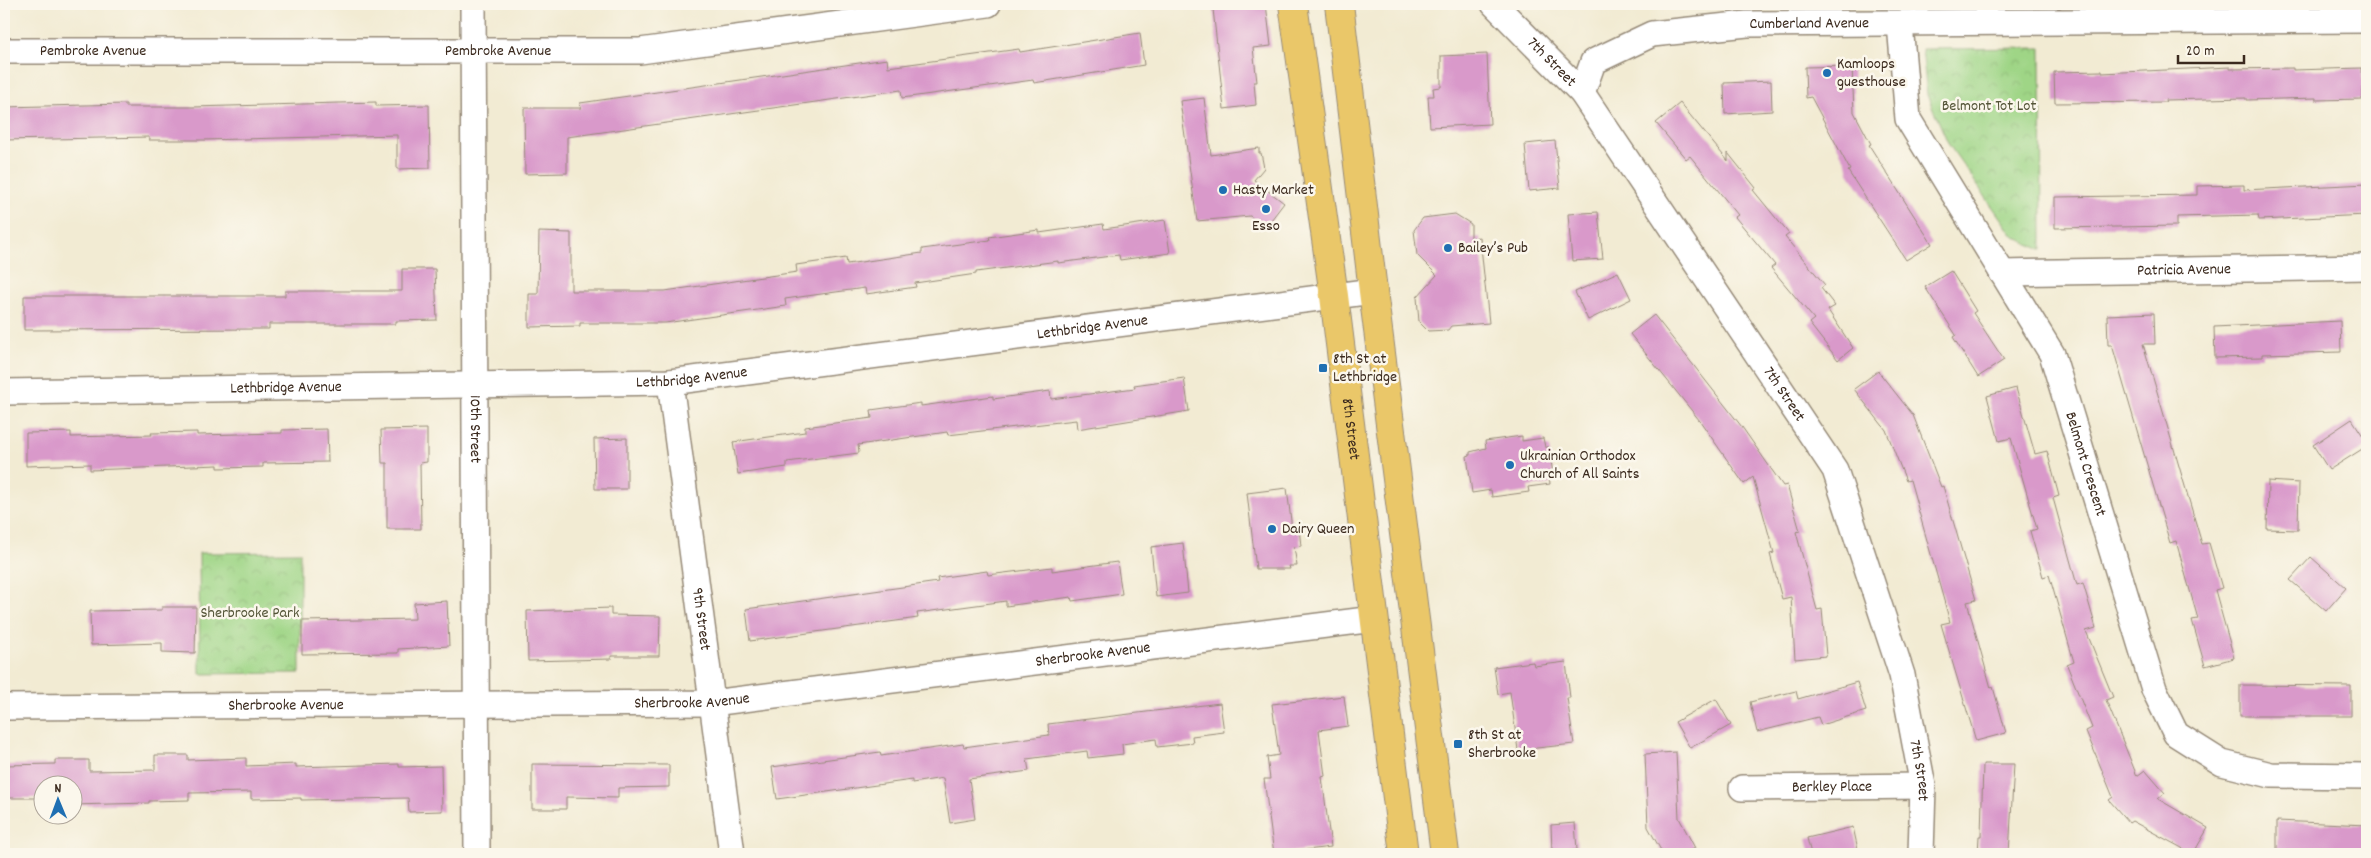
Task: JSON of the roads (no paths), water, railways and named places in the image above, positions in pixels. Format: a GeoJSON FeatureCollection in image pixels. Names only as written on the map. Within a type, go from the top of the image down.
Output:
{"type":"FeatureCollection","features":[{"type":"Feature","properties":{"kind":"main road","name":"8th Street"},"geometry":{"type":"LineString","coordinates":[[1293,4],[1334,296],[1404,854]]}},
{"type":"Feature","properties":{"kind":"main road"},"geometry":{"type":"LineString","coordinates":[[1340,4],[1373,291],[1445,854]]}},
{"type":"Feature","properties":{"kind":"street","name":"10th Street"},"geometry":{"type":"LineString","coordinates":[[473,4],[477,854]]}},
{"type":"Feature","properties":{"kind":"street","name":"Pembroke Avenue"},"geometry":{"type":"LineString","coordinates":[[4,51],[640,51],[988,4]]}},
{"type":"Feature","properties":{"kind":"street","name":"7th Street"},"geometry":{"type":"LineString","coordinates":[[1494,4],[1582,93],[1835,470],[1902,675],[1923,786],[1921,854]]}},
{"type":"Feature","properties":{"kind":"street","name":"Cumberland Avenue"},"geometry":{"type":"LineString","coordinates":[[1582,93],[1593,62],[1652,34],[1747,24],[2367,20]]}},
{"type":"Feature","properties":{"kind":"street","name":"Belmont Crescent"},"geometry":{"type":"LineString","coordinates":[[1900,24],[1908,119],[2052,354],[2154,689],[2176,734],[2222,763],[2271,775],[2367,776]]}},
{"type":"Feature","properties":{"kind":"street","name":"Patricia Avenue"},"geometry":{"type":"LineString","coordinates":[[2002,273],[2367,267]]}},
{"type":"Feature","properties":{"kind":"street","name":"Lethbridge Avenue"},"geometry":{"type":"LineString","coordinates":[[4,392],[670,382],[1373,291]]}},
{"type":"Feature","properties":{"kind":"street","name":"9th Street"},"geometry":{"type":"LineString","coordinates":[[670,382],[732,854]]}},
{"type":"Feature","properties":{"kind":"street","name":"Sherbrooke Avenue"},"geometry":{"type":"LineString","coordinates":[[4,706],[712,703],[1374,619]]}},
{"type":"Feature","properties":{"kind":"street","name":"Berkley Place"},"geometry":{"type":"LineString","coordinates":[[1742,788],[1923,786]]}},
{"type":"Feature","properties":{"kind":"place","name":"Kamloops guesthouse"},"geometry":{"type":"Point","coordinates":[1827,73]}},
{"type":"Feature","properties":{"kind":"place","name":"Hasty Market"},"geometry":{"type":"Point","coordinates":[1223,190]}},
{"type":"Feature","properties":{"kind":"place","name":"Esso"},"geometry":{"type":"Point","coordinates":[1266,209]}},
{"type":"Feature","properties":{"kind":"place","name":"Bailey’s Pub"},"geometry":{"type":"Point","coordinates":[1448,248]}},
{"type":"Feature","properties":{"kind":"place","name":"8th St at Lethbridge"},"geometry":{"type":"Point","coordinates":[1323,368]}},
{"type":"Feature","properties":{"kind":"place","name":"Ukrainian Orthodox Church of All Saints"},"geometry":{"type":"Point","coordinates":[1510,465]}},
{"type":"Feature","properties":{"kind":"place","name":"Dairy Queen"},"geometry":{"type":"Point","coordinates":[1272,529]}},
{"type":"Feature","properties":{"kind":"place","name":"8th St at Sherbrooke"},"geometry":{"type":"Point","coordinates":[1458,744]}},
{"type":"Feature","properties":{"kind":"park label","name":"Belmont Tot Lot"},"geometry":{"type":"Point","coordinates":[1989,106]}},
{"type":"Feature","properties":{"kind":"park label","name":"Sherbrooke Park"},"geometry":{"type":"Point","coordinates":[250,613]}}]}
